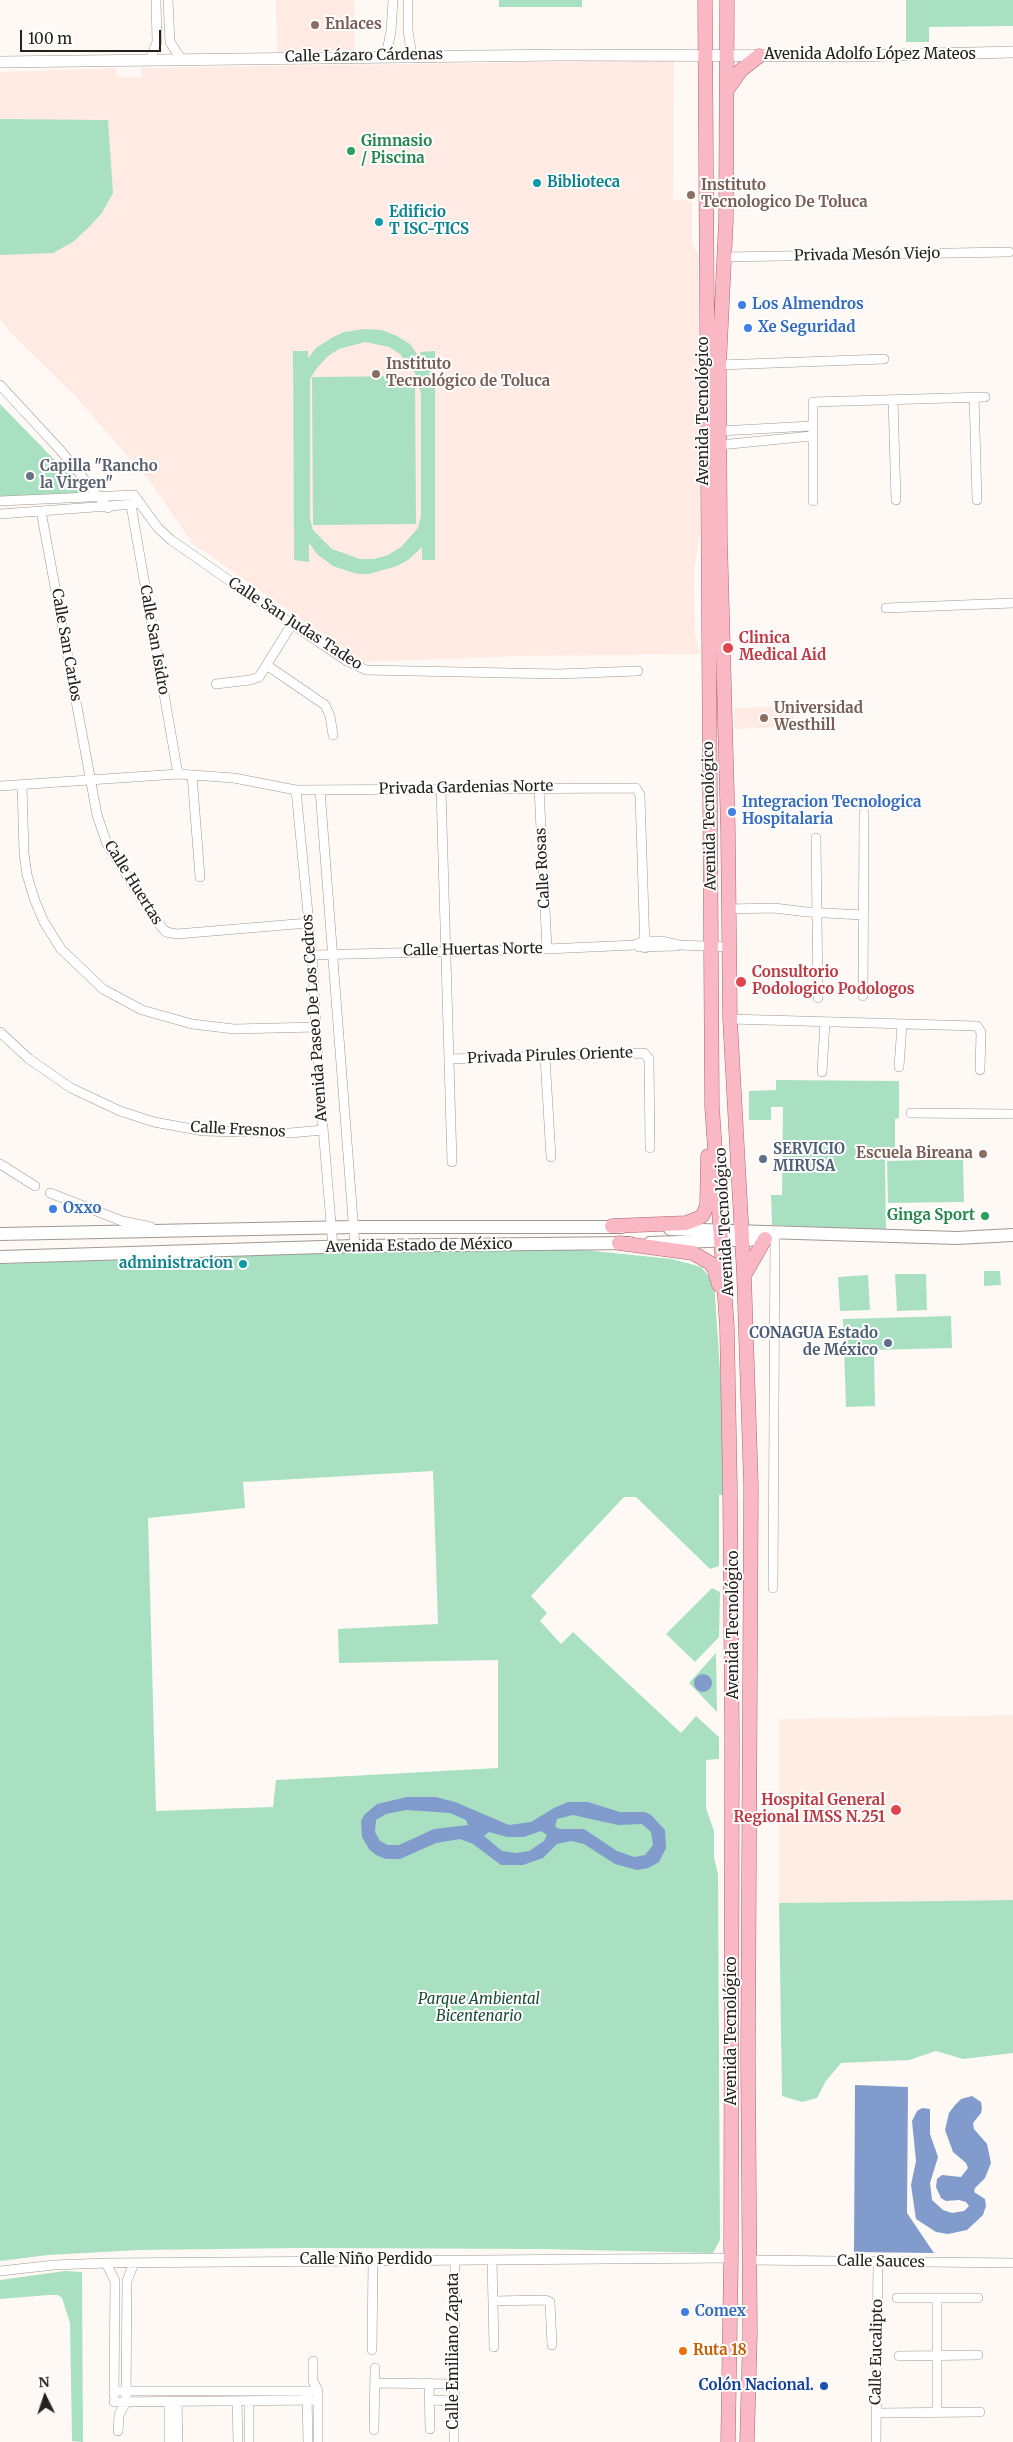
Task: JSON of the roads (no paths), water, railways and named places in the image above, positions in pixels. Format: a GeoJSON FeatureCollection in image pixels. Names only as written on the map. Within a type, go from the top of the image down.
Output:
{"type":"FeatureCollection","features":[{"type":"Feature","properties":{"kind":"main road","name":"Avenida Tecnológico"},"geometry":{"type":"LineString","coordinates":[[705,0],[712,1106],[728,1328],[732,1736],[730,2104],[732,2258],[728,2442]]}},
{"type":"Feature","properties":{"kind":"main road","name":"Avenida Tecnológico"},"geometry":{"type":"LineString","coordinates":[[727,0],[727,183],[719,365],[726,437],[720,567],[728,831],[730,1019],[744,1275],[752,1557],[749,2104],[750,2334],[747,2442]]}},
{"type":"Feature","properties":{"kind":"main road"},"geometry":{"type":"LineString","coordinates":[[726,91],[741,70],[759,56]]}},
{"type":"Feature","properties":{"kind":"main road"},"geometry":{"type":"LineString","coordinates":[[706,184],[714,179],[727,183]]}},
{"type":"Feature","properties":{"kind":"main road"},"geometry":{"type":"LineString","coordinates":[[612,1226],[686,1223],[703,1215],[707,1205],[708,1132],[712,1106]]}},
{"type":"Feature","properties":{"kind":"main road","name":"Avenida Estado de México"},"geometry":{"type":"LineString","coordinates":[[0,1234],[354,1226],[612,1226],[722,1236]]}},
{"type":"Feature","properties":{"kind":"main road"},"geometry":{"type":"LineString","coordinates":[[240,1249],[245,1243],[244,1229]]}},
{"type":"Feature","properties":{"kind":"main road"},"geometry":{"type":"LineString","coordinates":[[263,1249],[262,1239],[267,1229]]}},
{"type":"Feature","properties":{"kind":"main road","name":"Avenida Estado de México"},"geometry":{"type":"LineString","coordinates":[[0,1257],[355,1246],[619,1243],[722,1236],[772,1237],[837,1234],[957,1238],[1013,1235]]}},
{"type":"Feature","properties":{"kind":"main road"},"geometry":{"type":"LineString","coordinates":[[744,1275],[772,1237]]}},
{"type":"Feature","properties":{"kind":"main road"},"geometry":{"type":"LineString","coordinates":[[619,1243],[682,1250],[702,1257],[714,1268],[728,1328]]}},
{"type":"Feature","properties":{"kind":"main road"},"geometry":{"type":"LineString","coordinates":[[730,2104],[749,2104]]}},
{"type":"Feature","properties":{"kind":"main road"},"geometry":{"type":"LineString","coordinates":[[731,2333],[750,2334]]}},
{"type":"Feature","properties":{"kind":"street"},"geometry":{"type":"LineString","coordinates":[[150,60],[157,42],[156,0]]}},
{"type":"Feature","properties":{"kind":"street"},"geometry":{"type":"LineString","coordinates":[[168,0],[170,42],[181,59]]}},
{"type":"Feature","properties":{"kind":"street"},"geometry":{"type":"LineString","coordinates":[[386,56],[392,31],[393,0]]}},
{"type":"Feature","properties":{"kind":"street"},"geometry":{"type":"LineString","coordinates":[[408,0],[408,31],[412,56]]}},
{"type":"Feature","properties":{"kind":"street"},"geometry":{"type":"LineString","coordinates":[[392,31],[408,31]]}},
{"type":"Feature","properties":{"kind":"street","name":"Avenida Adolfo López Mateos"},"geometry":{"type":"LineString","coordinates":[[727,55],[872,56],[1013,52]]}},
{"type":"Feature","properties":{"kind":"street","name":"Calle Lázaro Cárdenas"},"geometry":{"type":"LineString","coordinates":[[0,62],[386,56],[727,55]]}},
{"type":"Feature","properties":{"kind":"street","name":"Privada Mesón Viejo"},"geometry":{"type":"LineString","coordinates":[[725,257],[1009,252]]}},
{"type":"Feature","properties":{"kind":"street"},"geometry":{"type":"LineString","coordinates":[[719,365],[884,358]]}},
{"type":"Feature","properties":{"kind":"street"},"geometry":{"type":"LineString","coordinates":[[0,386],[61,452],[108,508]]}},
{"type":"Feature","properties":{"kind":"street"},"geometry":{"type":"LineString","coordinates":[[974,397],[978,500]]}},
{"type":"Feature","properties":{"kind":"street"},"geometry":{"type":"LineString","coordinates":[[813,500],[811,404],[814,402],[985,397]]}},
{"type":"Feature","properties":{"kind":"street"},"geometry":{"type":"LineString","coordinates":[[894,400],[896,500]]}},
{"type":"Feature","properties":{"kind":"street"},"geometry":{"type":"LineString","coordinates":[[726,437],[784,427],[811,426]]}},
{"type":"Feature","properties":{"kind":"street"},"geometry":{"type":"LineString","coordinates":[[784,427],[786,439]]}},
{"type":"Feature","properties":{"kind":"street"},"geometry":{"type":"LineString","coordinates":[[726,437],[786,439],[812,436]]}},
{"type":"Feature","properties":{"kind":"street"},"geometry":{"type":"LineString","coordinates":[[0,501],[97,495]]}},
{"type":"Feature","properties":{"kind":"street","name":"Calle San Judas Tadeo"},"geometry":{"type":"LineString","coordinates":[[97,495],[135,496],[158,528],[171,540],[347,661],[363,669],[373,671],[557,674],[638,671]]}},
{"type":"Feature","properties":{"kind":"street"},"geometry":{"type":"LineString","coordinates":[[0,514],[108,508],[141,504]]}},
{"type":"Feature","properties":{"kind":"street","name":"Calle San Isidro"},"geometry":{"type":"LineString","coordinates":[[131,505],[178,774]]}},
{"type":"Feature","properties":{"kind":"street","name":"Calle San Carlos"},"geometry":{"type":"LineString","coordinates":[[41,511],[90,780]]}},
{"type":"Feature","properties":{"kind":"street"},"geometry":{"type":"LineString","coordinates":[[886,608],[1013,603]]}},
{"type":"Feature","properties":{"kind":"street"},"geometry":{"type":"LineString","coordinates":[[216,684],[255,678],[268,666],[292,624]]}},
{"type":"Feature","properties":{"kind":"street"},"geometry":{"type":"LineString","coordinates":[[268,666],[325,705],[330,716],[333,734]]}},
{"type":"Feature","properties":{"kind":"street","name":"Privada Gardenias Norte"},"geometry":{"type":"LineString","coordinates":[[0,784],[22,785],[178,774],[234,778],[296,790],[636,788],[640,793],[645,945]]}},
{"type":"Feature","properties":{"kind":"street"},"geometry":{"type":"LineString","coordinates":[[192,775],[200,877]]}},
{"type":"Feature","properties":{"kind":"street","name":"Calle Huertas"},"geometry":{"type":"LineString","coordinates":[[90,780],[97,814],[107,844],[154,918],[166,932],[189,934],[308,923]]}},
{"type":"Feature","properties":{"kind":"street"},"geometry":{"type":"LineString","coordinates":[[22,785],[26,875],[35,901],[44,922],[61,950],[103,989],[142,1010],[192,1024],[234,1029],[316,1027]]}},
{"type":"Feature","properties":{"kind":"street","name":"Calle Rosas"},"geometry":{"type":"LineString","coordinates":[[539,788],[547,948]]}},
{"type":"Feature","properties":{"kind":"street"},"geometry":{"type":"LineString","coordinates":[[441,789],[452,1162]]}},
{"type":"Feature","properties":{"kind":"street","name":"Avenida Paseo De Los Cedros"},"geometry":{"type":"LineString","coordinates":[[296,790],[312,955],[323,1130],[333,1247]]}},
{"type":"Feature","properties":{"kind":"street","name":"Avenida Paseo De Los Cedros"},"geometry":{"type":"LineString","coordinates":[[320,790],[355,1246]]}},
{"type":"Feature","properties":{"kind":"street"},"geometry":{"type":"LineString","coordinates":[[863,996],[864,813]]}},
{"type":"Feature","properties":{"kind":"street"},"geometry":{"type":"LineString","coordinates":[[816,838],[818,998]]}},
{"type":"Feature","properties":{"kind":"street"},"geometry":{"type":"LineString","coordinates":[[728,908],[774,908],[817,913],[863,915]]}},
{"type":"Feature","properties":{"kind":"street","name":"Calle Huertas Norte"},"geometry":{"type":"LineString","coordinates":[[312,955],[634,945],[729,947]]}},
{"type":"Feature","properties":{"kind":"street"},"geometry":{"type":"LineString","coordinates":[[730,1019],[977,1026],[981,1034],[980,1070]]}},
{"type":"Feature","properties":{"kind":"street"},"geometry":{"type":"LineString","coordinates":[[822,1072],[825,1022]]}},
{"type":"Feature","properties":{"kind":"street"},"geometry":{"type":"LineString","coordinates":[[899,1067],[902,1024]]}},
{"type":"Feature","properties":{"kind":"street","name":"Calle Fresnos"},"geometry":{"type":"LineString","coordinates":[[0,1032],[28,1059],[71,1088],[120,1111],[154,1122],[203,1131],[290,1133],[323,1130]]}},
{"type":"Feature","properties":{"kind":"street","name":"Privada Pirules Oriente"},"geometry":{"type":"LineString","coordinates":[[449,1059],[646,1054],[648,1059],[650,1148]]}},
{"type":"Feature","properties":{"kind":"street"},"geometry":{"type":"LineString","coordinates":[[545,1056],[551,1157]]}},
{"type":"Feature","properties":{"kind":"street"},"geometry":{"type":"LineString","coordinates":[[911,1112],[1013,1114]]}},
{"type":"Feature","properties":{"kind":"street"},"geometry":{"type":"LineString","coordinates":[[0,1164],[35,1186]]}},
{"type":"Feature","properties":{"kind":"street"},"geometry":{"type":"LineString","coordinates":[[50,1193],[122,1221],[164,1230]]}},
{"type":"Feature","properties":{"kind":"street"},"geometry":{"type":"LineString","coordinates":[[772,1237],[773,1588]]}},
{"type":"Feature","properties":{"kind":"street","name":"Calle Niño Perdido"},"geometry":{"type":"LineString","coordinates":[[0,2271],[54,2265],[106,2263],[732,2258]]}},
{"type":"Feature","properties":{"kind":"street"},"geometry":{"type":"LineString","coordinates":[[372,2350],[373,2260]]}},
{"type":"Feature","properties":{"kind":"street","name":"Calle Emiliano Zapata"},"geometry":{"type":"LineString","coordinates":[[454,2442],[455,2260]]}},
{"type":"Feature","properties":{"kind":"street"},"geometry":{"type":"LineString","coordinates":[[492,2260],[494,2347]]}},
{"type":"Feature","properties":{"kind":"street","name":"Calle Sauces"},"geometry":{"type":"LineString","coordinates":[[750,2260],[878,2263],[1013,2263]]}},
{"type":"Feature","properties":{"kind":"street"},"geometry":{"type":"LineString","coordinates":[[106,2263],[115,2281],[114,2402],[119,2416]]}},
{"type":"Feature","properties":{"kind":"street"},"geometry":{"type":"LineString","coordinates":[[118,2431],[119,2416],[126,2402],[127,2281],[134,2263]]}},
{"type":"Feature","properties":{"kind":"street","name":"Calle Eucalipto"},"geometry":{"type":"LineString","coordinates":[[876,2442],[878,2263]]}},
{"type":"Feature","properties":{"kind":"street"},"geometry":{"type":"LineString","coordinates":[[115,2293],[127,2292]]}},
{"type":"Feature","properties":{"kind":"street"},"geometry":{"type":"LineString","coordinates":[[897,2298],[978,2298]]}},
{"type":"Feature","properties":{"kind":"street"},"geometry":{"type":"LineString","coordinates":[[937,2298],[937,2413]]}},
{"type":"Feature","properties":{"kind":"street"},"geometry":{"type":"LineString","coordinates":[[493,2300],[545,2300],[550,2302],[552,2345]]}},
{"type":"Feature","properties":{"kind":"street"},"geometry":{"type":"LineString","coordinates":[[899,2356],[978,2355]]}},
{"type":"Feature","properties":{"kind":"street"},"geometry":{"type":"LineString","coordinates":[[308,2442],[307,2395],[312,2381],[313,2361]]}},
{"type":"Feature","properties":{"kind":"street"},"geometry":{"type":"LineString","coordinates":[[374,2430],[375,2368]]}},
{"type":"Feature","properties":{"kind":"street"},"geometry":{"type":"LineString","coordinates":[[312,2381],[318,2395],[318,2442]]}},
{"type":"Feature","properties":{"kind":"street"},"geometry":{"type":"LineString","coordinates":[[375,2383],[454,2384]]}},
{"type":"Feature","properties":{"kind":"street"},"geometry":{"type":"LineString","coordinates":[[429,2383],[430,2429]]}},
{"type":"Feature","properties":{"kind":"street"},"geometry":{"type":"LineString","coordinates":[[114,2391],[209,2391],[318,2395]]}},
{"type":"Feature","properties":{"kind":"street"},"geometry":{"type":"LineString","coordinates":[[208,2401],[209,2391]]}},
{"type":"Feature","properties":{"kind":"street"},"geometry":{"type":"LineString","coordinates":[[114,2402],[249,2401],[307,2395]]}},
{"type":"Feature","properties":{"kind":"street"},"geometry":{"type":"LineString","coordinates":[[429,2400],[454,2400]]}},
{"type":"Feature","properties":{"kind":"street"},"geometry":{"type":"LineString","coordinates":[[237,2401],[238,2442]]}},
{"type":"Feature","properties":{"kind":"street"},"geometry":{"type":"LineString","coordinates":[[248,2442],[249,2401]]}},
{"type":"Feature","properties":{"kind":"street"},"geometry":{"type":"LineString","coordinates":[[169,2442],[173,2402]]}},
{"type":"Feature","properties":{"kind":"street"},"geometry":{"type":"LineString","coordinates":[[173,2402],[178,2442]]}},
{"type":"Feature","properties":{"kind":"street"},"geometry":{"type":"LineString","coordinates":[[877,2413],[980,2412]]}},
{"type":"Feature","properties":{"kind":"water"},"geometry":{"type":"Polygon","coordinates":[[[703,1674],[709,1677],[712,1683],[709,1689],[703,1692],[697,1689],[694,1683],[697,1677],[703,1674]]]}},
{"type":"Feature","properties":{"kind":"water"},"geometry":{"type":"Polygon","coordinates":[[[407,1797],[436,1797],[455,1802],[509,1825],[531,1822],[568,1802],[588,1802],[620,1812],[645,1812],[651,1815],[665,1830],[666,1848],[659,1862],[648,1868],[637,1870],[615,1864],[584,1844],[571,1841],[557,1844],[543,1858],[523,1865],[501,1865],[473,1844],[460,1839],[436,1843],[400,1859],[386,1859],[376,1855],[369,1849],[362,1837],[361,1821],[364,1815],[377,1804],[407,1797]],[[406,1810],[386,1814],[376,1820],[375,1832],[380,1841],[388,1845],[399,1845],[434,1829],[468,1825],[466,1820],[450,1813],[406,1810]],[[573,1815],[557,1819],[555,1827],[560,1829],[584,1829],[617,1851],[634,1857],[645,1855],[653,1845],[651,1832],[642,1824],[618,1825],[573,1815]],[[541,1831],[524,1837],[507,1837],[489,1832],[484,1836],[502,1851],[516,1853],[529,1851],[544,1841],[547,1835],[541,1831]]]}},
{"type":"Feature","properties":{"kind":"water"},"geometry":{"type":"Polygon","coordinates":[[[855,2085],[908,2087],[907,2213],[934,2253],[854,2252],[855,2085]]]}},
{"type":"Feature","properties":{"kind":"water"},"geometry":{"type":"Polygon","coordinates":[[[972,2096],[981,2102],[982,2108],[981,2113],[973,2123],[974,2129],[987,2144],[991,2163],[985,2178],[975,2188],[974,2192],[985,2199],[986,2206],[983,2215],[967,2230],[948,2234],[936,2232],[916,2219],[911,2185],[916,2161],[912,2121],[917,2111],[922,2108],[930,2109],[930,2134],[938,2157],[930,2183],[932,2200],[943,2210],[952,2213],[964,2211],[969,2206],[966,2202],[959,2200],[946,2201],[941,2198],[936,2187],[937,2179],[942,2175],[961,2177],[968,2168],[966,2163],[953,2152],[945,2130],[949,2113],[955,2105],[961,2099],[972,2096]]]}},
{"type":"Feature","properties":{"kind":"place","name":"Enlaces"},"geometry":{"type":"Point","coordinates":[315,25]}},
{"type":"Feature","properties":{"kind":"place","name":"Gimnasio / Piscina"},"geometry":{"type":"Point","coordinates":[351,151]}},
{"type":"Feature","properties":{"kind":"place","name":"Biblioteca"},"geometry":{"type":"Point","coordinates":[537,183]}},
{"type":"Feature","properties":{"kind":"place","name":"Instituto Tecnologico De Toluca"},"geometry":{"type":"Point","coordinates":[691,195]}},
{"type":"Feature","properties":{"kind":"place","name":"Edificio T ISC-TICS"},"geometry":{"type":"Point","coordinates":[379,222]}},
{"type":"Feature","properties":{"kind":"place","name":"Los Almendros"},"geometry":{"type":"Point","coordinates":[742,305]}},
{"type":"Feature","properties":{"kind":"place","name":"Xe Seguridad"},"geometry":{"type":"Point","coordinates":[748,328]}},
{"type":"Feature","properties":{"kind":"place","name":"Instituto Tecnológico de Toluca"},"geometry":{"type":"Point","coordinates":[376,374]}},
{"type":"Feature","properties":{"kind":"place","name":"Capilla \"Rancho la Virgen\""},"geometry":{"type":"Point","coordinates":[30,476]}},
{"type":"Feature","properties":{"kind":"place","name":"Clinica Medical Aid"},"geometry":{"type":"Point","coordinates":[728,648]}},
{"type":"Feature","properties":{"kind":"place","name":"Universidad Westhill"},"geometry":{"type":"Point","coordinates":[764,718]}},
{"type":"Feature","properties":{"kind":"place","name":"Integracion Tecnologica Hospitalaria"},"geometry":{"type":"Point","coordinates":[732,812]}},
{"type":"Feature","properties":{"kind":"place","name":"Consultorio Podologico Podologos"},"geometry":{"type":"Point","coordinates":[741,982]}},
{"type":"Feature","properties":{"kind":"place","name":"Escuela Bireana"},"geometry":{"type":"Point","coordinates":[983,1154]}},
{"type":"Feature","properties":{"kind":"place","name":"SERVICIO MIRUSA"},"geometry":{"type":"Point","coordinates":[763,1159]}},
{"type":"Feature","properties":{"kind":"place","name":"Oxxo"},"geometry":{"type":"Point","coordinates":[53,1209]}},
{"type":"Feature","properties":{"kind":"place","name":"Ginga Sport"},"geometry":{"type":"Point","coordinates":[985,1216]}},
{"type":"Feature","properties":{"kind":"place","name":"administracion"},"geometry":{"type":"Point","coordinates":[243,1264]}},
{"type":"Feature","properties":{"kind":"place","name":"CONAGUA Estado de México"},"geometry":{"type":"Point","coordinates":[888,1343]}},
{"type":"Feature","properties":{"kind":"place","name":"Hospital General Regional IMSS N.251"},"geometry":{"type":"Point","coordinates":[896,1810]}},
{"type":"Feature","properties":{"kind":"place","name":"Comex"},"geometry":{"type":"Point","coordinates":[685,2312]}},
{"type":"Feature","properties":{"kind":"place","name":"Ruta 18"},"geometry":{"type":"Point","coordinates":[683,2351]}},
{"type":"Feature","properties":{"kind":"place","name":"Colón Nacional."},"geometry":{"type":"Point","coordinates":[824,2386]}},
{"type":"Feature","properties":{"kind":"park label","name":"Parque Ambiental Bicentenario"},"geometry":{"type":"Point","coordinates":[479,2008]}}]}
